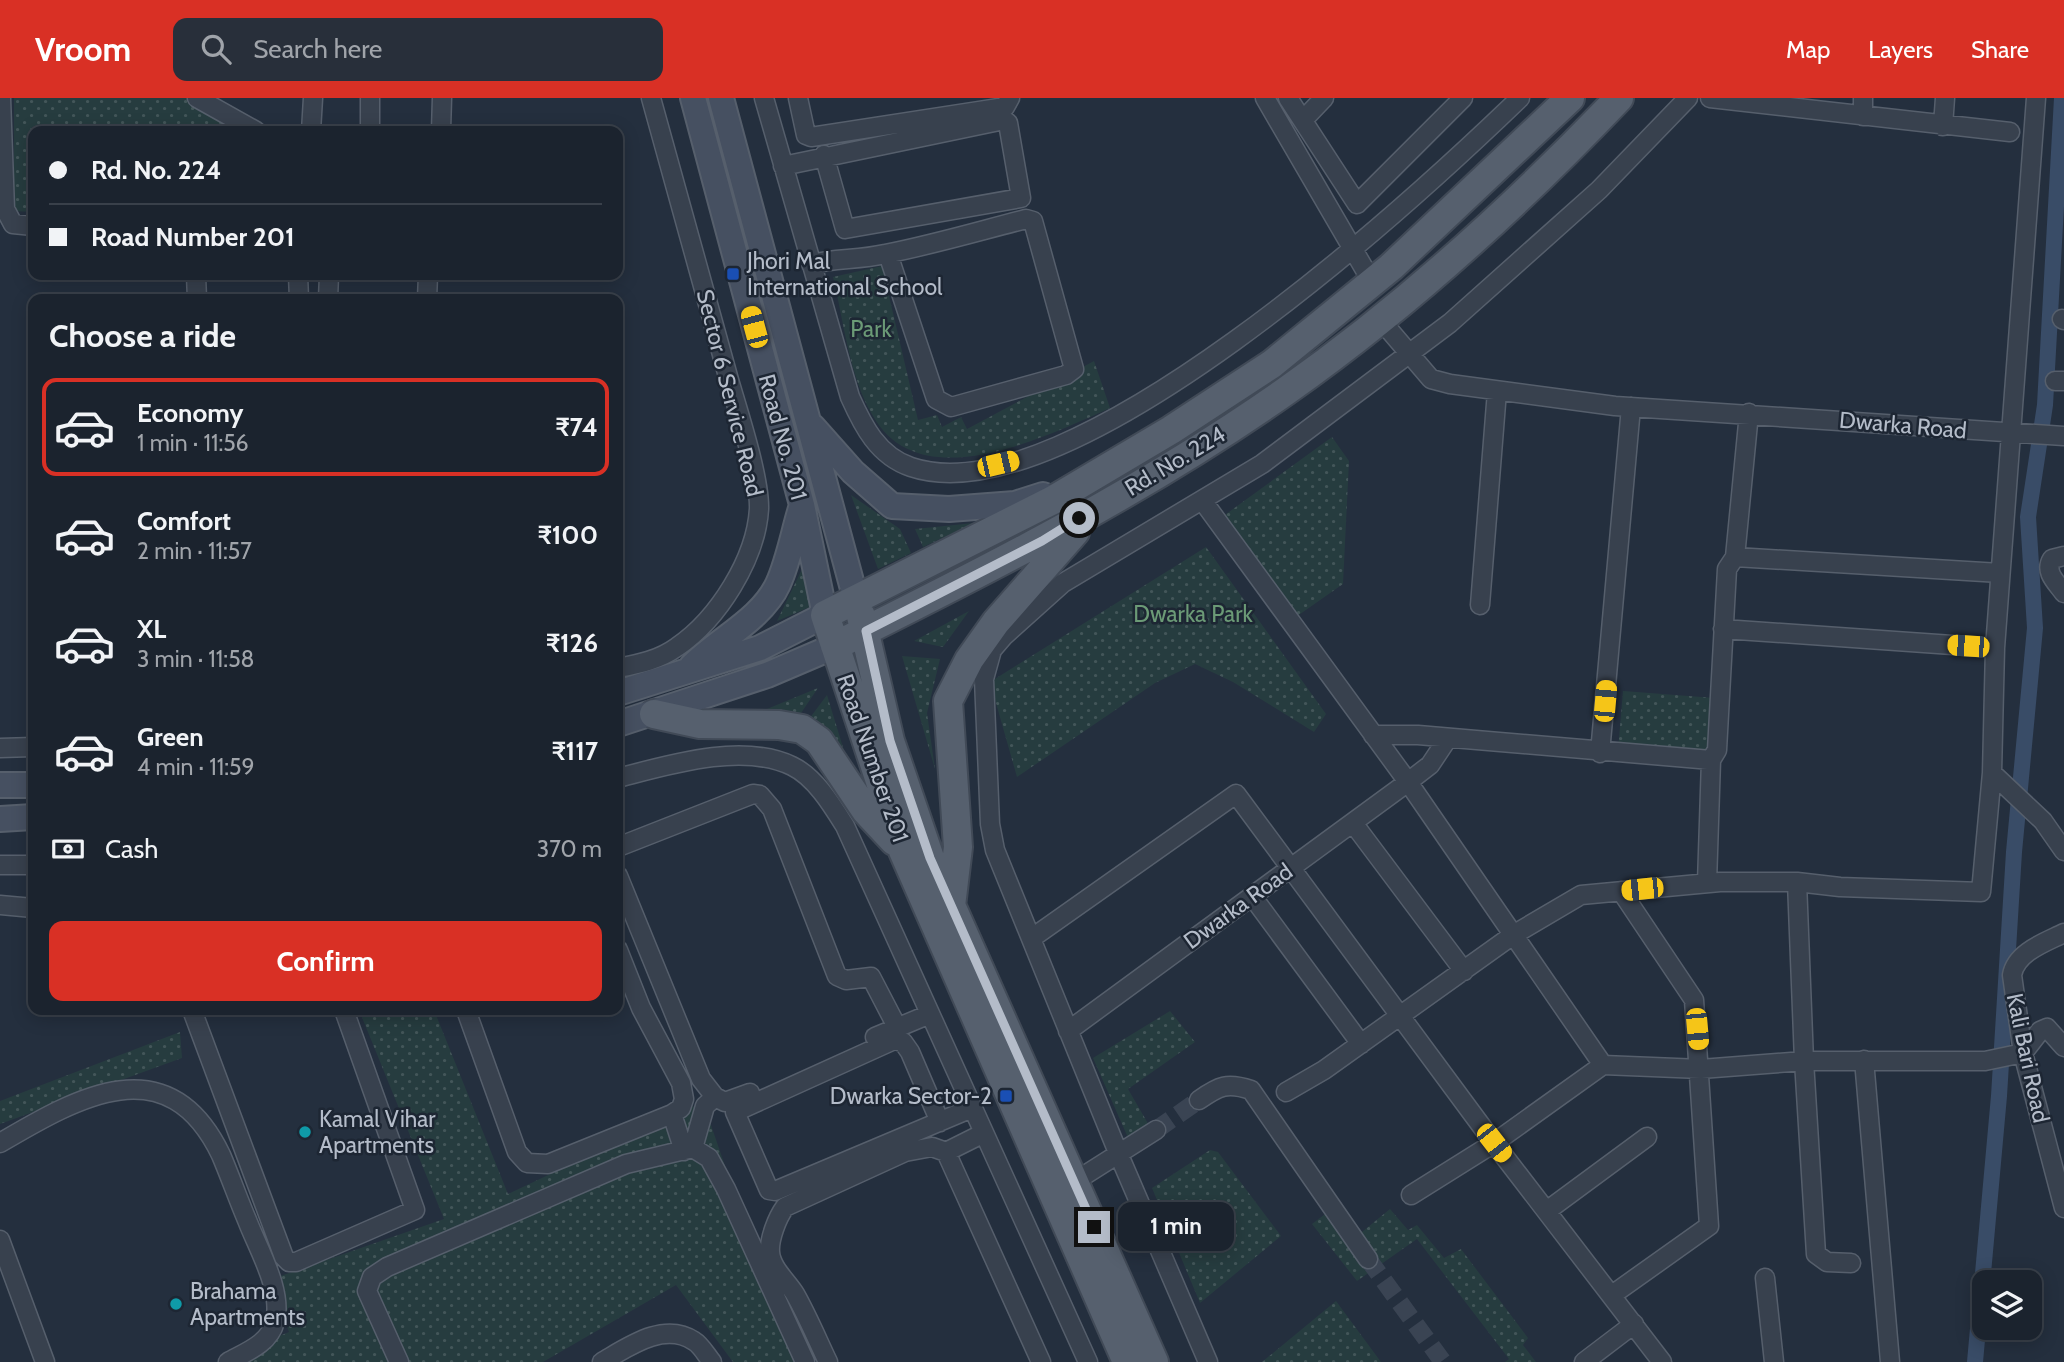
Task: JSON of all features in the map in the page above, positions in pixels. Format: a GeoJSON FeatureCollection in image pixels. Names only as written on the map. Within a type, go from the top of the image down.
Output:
{"type":"FeatureCollection","features":[{"type":"Feature","properties":{"kind":"main road","name":"Road No. 201"},"geometry":{"type":"LineString","coordinates":[[692,98],[802,505],[825,615]]}},
{"type":"Feature","properties":{"kind":"main road","name":"Road No. 201"},"geometry":{"type":"LineString","coordinates":[[721,98],[856,600]]}},
{"type":"Feature","properties":{"kind":"main road","name":"Rd. No. 224"},"geometry":{"type":"LineString","coordinates":[[623,691],[760,648],[1053,500],[1171,430],[1272,364],[1372,282],[1570,98]]}},
{"type":"Feature","properties":{"kind":"main road","name":"Rd. No. 224"},"geometry":{"type":"LineString","coordinates":[[623,722],[767,675],[835,646],[1042,541],[1191,454],[1277,397],[1379,318],[1564,155],[1619,98]]}},
{"type":"Feature","properties":{"kind":"main road"},"geometry":{"type":"LineString","coordinates":[[808,421],[853,472],[892,506],[949,509],[1015,504],[1083,481]]}},
{"type":"Feature","properties":{"kind":"main road"},"geometry":{"type":"LineString","coordinates":[[687,671],[712,646],[755,614],[778,584],[802,505]]}},
{"type":"Feature","properties":{"kind":"main road"},"geometry":{"type":"LineString","coordinates":[[951,906],[958,847],[948,701],[969,660],[996,622],[1098,507]]}},
{"type":"Feature","properties":{"kind":"main road","name":"Road Number 201"},"geometry":{"type":"LineString","coordinates":[[856,600],[866,631],[890,741],[930,858],[1154,1362]]}},
{"type":"Feature","properties":{"kind":"main road","name":"Road Number 201"},"geometry":{"type":"LineString","coordinates":[[825,615],[903,851],[1127,1362]]}},
{"type":"Feature","properties":{"kind":"main road"},"geometry":{"type":"LineString","coordinates":[[653,713],[701,724],[779,725],[802,729],[819,741],[866,811],[903,851]]}},
{"type":"Feature","properties":{"kind":"main road"},"geometry":{"type":"LineString","coordinates":[[0,785],[28,785]]}},
{"type":"Feature","properties":{"kind":"main road"},"geometry":{"type":"LineString","coordinates":[[0,818],[28,817]]}},
{"type":"Feature","properties":{"kind":"street"},"geometry":{"type":"LineString","coordinates":[[1,98],[2,194],[5,209],[13,224],[28,226]]}},
{"type":"Feature","properties":{"kind":"street"},"geometry":{"type":"LineString","coordinates":[[197,98],[219,104],[249,126]]}},
{"type":"Feature","properties":{"kind":"street"},"geometry":{"type":"LineString","coordinates":[[311,126],[313,98]]}},
{"type":"Feature","properties":{"kind":"street"},"geometry":{"type":"LineString","coordinates":[[370,98],[370,126]]}},
{"type":"Feature","properties":{"kind":"street"},"geometry":{"type":"LineString","coordinates":[[441,126],[442,98]]}},
{"type":"Feature","properties":{"kind":"street","name":"Sector 6 Service Road"},"geometry":{"type":"LineString","coordinates":[[623,666],[660,657],[676,648],[708,620],[744,561],[755,533],[759,506],[745,437],[651,98]]}},
{"type":"Feature","properties":{"kind":"street"},"geometry":{"type":"LineString","coordinates":[[764,98],[850,397],[874,441],[909,467],[953,472],[1044,452],[1102,425],[1202,366],[1351,250],[1520,98]]}},
{"type":"Feature","properties":{"kind":"street"},"geometry":{"type":"LineString","coordinates":[[798,98],[806,135]]}},
{"type":"Feature","properties":{"kind":"street"},"geometry":{"type":"LineString","coordinates":[[776,142],[806,135],[811,137],[1005,107],[1010,98]]}},
{"type":"Feature","properties":{"kind":"street"},"geometry":{"type":"LineString","coordinates":[[1265,98],[1372,282]]}},
{"type":"Feature","properties":{"kind":"street"},"geometry":{"type":"LineString","coordinates":[[1288,98],[1357,204],[1463,98]]}},
{"type":"Feature","properties":{"kind":"street"},"geometry":{"type":"LineString","coordinates":[[1304,120],[1324,98]]}},
{"type":"Feature","properties":{"kind":"street"},"geometry":{"type":"LineString","coordinates":[[1208,1362],[1119,1155],[995,850],[990,824],[985,679],[992,650],[1054,590],[1288,446],[1410,353],[1539,245],[1633,157],[1688,98]]}},
{"type":"Feature","properties":{"kind":"street"},"geometry":{"type":"LineString","coordinates":[[1710,98],[2010,132]]}},
{"type":"Feature","properties":{"kind":"street"},"geometry":{"type":"LineString","coordinates":[[1863,98],[1863,116]]}},
{"type":"Feature","properties":{"kind":"street"},"geometry":{"type":"LineString","coordinates":[[1943,126],[1945,98]]}},
{"type":"Feature","properties":{"kind":"street"},"geometry":{"type":"LineString","coordinates":[[1286,1093],[1361,1044],[1513,935],[1576,897],[1707,883],[1797,882],[1840,887],[1981,892],[1992,773],[2000,573],[2036,98]]}},
{"type":"Feature","properties":{"kind":"street"},"geometry":{"type":"LineString","coordinates":[[783,166],[824,155],[1004,120],[1008,123],[1021,198],[845,229],[824,155]]}},
{"type":"Feature","properties":{"kind":"street"},"geometry":{"type":"LineString","coordinates":[[813,270],[842,257],[853,260],[888,254],[1026,219],[1033,220],[1074,369],[1053,379],[951,407],[943,406],[936,399],[888,254]]}},
{"type":"Feature","properties":{"kind":"street","name":"Dwarka Road"},"geometry":{"type":"LineString","coordinates":[[1379,318],[1431,379],[1439,383],[1631,407],[1749,413],[2012,435],[2060,436]]}},
{"type":"Feature","properties":{"kind":"street"},"geometry":{"type":"LineString","coordinates":[[1480,606],[1497,391]]}},
{"type":"Feature","properties":{"kind":"street"},"geometry":{"type":"LineString","coordinates":[[1600,753],[1631,407]]}},
{"type":"Feature","properties":{"kind":"street"},"geometry":{"type":"LineString","coordinates":[[1707,883],[1711,760],[1717,750],[1727,569],[1735,557],[1749,413]]}},
{"type":"Feature","properties":{"kind":"street"},"geometry":{"type":"LineString","coordinates":[[1202,500],[1408,782],[1603,1065]]}},
{"type":"Feature","properties":{"kind":"street"},"geometry":{"type":"LineString","coordinates":[[2064,556],[2052,559],[2048,565],[2049,572],[2064,593]]}},
{"type":"Feature","properties":{"kind":"street"},"geometry":{"type":"LineString","coordinates":[[1735,557],[2000,573]]}},
{"type":"Feature","properties":{"kind":"street"},"geometry":{"type":"LineString","coordinates":[[1723,629],[1995,648]]}},
{"type":"Feature","properties":{"kind":"street"},"geometry":{"type":"LineString","coordinates":[[1373,734],[1711,760]]}},
{"type":"Feature","properties":{"kind":"street","name":"Dwarka Road"},"geometry":{"type":"LineString","coordinates":[[1068,1031],[1408,782],[1430,765],[1448,738]]}},
{"type":"Feature","properties":{"kind":"street"},"geometry":{"type":"LineString","coordinates":[[0,748],[28,747]]}},
{"type":"Feature","properties":{"kind":"street"},"geometry":{"type":"LineString","coordinates":[[623,777],[692,759],[765,759],[793,766],[826,797],[845,826],[1088,1362]]}},
{"type":"Feature","properties":{"kind":"street"},"geometry":{"type":"LineString","coordinates":[[1992,773],[2010,793],[2043,821],[2064,851]]}},
{"type":"Feature","properties":{"kind":"street"},"geometry":{"type":"LineString","coordinates":[[623,845],[753,794],[760,795],[772,809],[838,976],[846,981],[867,976],[875,980],[897,1027]]}},
{"type":"Feature","properties":{"kind":"street"},"geometry":{"type":"LineString","coordinates":[[1032,938],[1236,794],[1399,1017],[1662,1362]]}},
{"type":"Feature","properties":{"kind":"street"},"geometry":{"type":"LineString","coordinates":[[1353,823],[1464,971]]}},
{"type":"Feature","properties":{"kind":"street"},"geometry":{"type":"LineString","coordinates":[[0,865],[28,865]]}},
{"type":"Feature","properties":{"kind":"street"},"geometry":{"type":"LineString","coordinates":[[1797,882],[1804,1061],[1816,1254],[1827,1262],[1851,1263]]}},
{"type":"Feature","properties":{"kind":"street"},"geometry":{"type":"LineString","coordinates":[[623,888],[701,1079],[715,1097],[724,1102],[930,1014]]}},
{"type":"Feature","properties":{"kind":"street"},"geometry":{"type":"LineString","coordinates":[[1612,1296],[1709,1226],[1700,1069],[1692,995],[1621,891]]}},
{"type":"Feature","properties":{"kind":"street"},"geometry":{"type":"LineString","coordinates":[[1252,896],[1361,1044]]}},
{"type":"Feature","properties":{"kind":"street"},"geometry":{"type":"LineString","coordinates":[[0,905],[28,908]]}},
{"type":"Feature","properties":{"kind":"street","name":"Kali Bari Road"},"geometry":{"type":"LineString","coordinates":[[2064,933],[2035,948],[2014,965],[2015,1005],[2023,1053],[2064,1208]]}},
{"type":"Feature","properties":{"kind":"street"},"geometry":{"type":"LineString","coordinates":[[468,1015],[517,1152],[527,1163],[548,1164],[681,1108],[684,1098],[681,1083],[641,1008],[623,963]]}},
{"type":"Feature","properties":{"kind":"street"},"geometry":{"type":"LineString","coordinates":[[194,1015],[284,1256],[289,1262],[296,1262],[415,1210],[346,1015]]}},
{"type":"Feature","properties":{"kind":"street"},"geometry":{"type":"LineString","coordinates":[[1411,1195],[1494,1143],[1603,1065],[1700,1069],[1804,1061],[1985,1061],[2023,1053],[2040,1031],[2047,1028],[2064,1047]]}},
{"type":"Feature","properties":{"kind":"street"},"geometry":{"type":"LineString","coordinates":[[940,1122],[910,1052],[903,1042],[894,1040],[734,1112],[769,1190],[775,1191],[940,1122],[972,1108]]}},
{"type":"Feature","properties":{"kind":"street"},"geometry":{"type":"LineString","coordinates":[[1864,1060],[1890,1362]]}},
{"type":"Feature","properties":{"kind":"street"},"geometry":{"type":"LineString","coordinates":[[1199,1100],[1215,1089],[1233,1084],[1251,1090],[1368,1259]]}},
{"type":"Feature","properties":{"kind":"street"},"geometry":{"type":"LineString","coordinates":[[0,1143],[52,1113],[99,1095],[138,1087],[170,1095],[196,1117],[220,1153],[270,1277],[277,1308],[275,1323],[259,1346],[228,1362]]}},
{"type":"Feature","properties":{"kind":"street"},"geometry":{"type":"LineString","coordinates":[[689,1149],[705,1106],[715,1097]]}},
{"type":"Feature","properties":{"kind":"street"},"geometry":{"type":"LineString","coordinates":[[672,1114],[689,1149]]}},
{"type":"Feature","properties":{"kind":"street"},"geometry":{"type":"LineString","coordinates":[[1074,1182],[1156,1130]]}},
{"type":"Feature","properties":{"kind":"street"},"geometry":{"type":"LineString","coordinates":[[946,1152],[984,1133]]}},
{"type":"Feature","properties":{"kind":"street"},"geometry":{"type":"LineString","coordinates":[[1548,1210],[1647,1138]]}},
{"type":"Feature","properties":{"kind":"street"},"geometry":{"type":"LineString","coordinates":[[828,1362],[794,1292],[770,1255],[771,1239],[776,1231],[778,1216],[785,1207],[905,1152],[932,1147],[946,1152],[1041,1362]]}},
{"type":"Feature","properties":{"kind":"street"},"geometry":{"type":"LineString","coordinates":[[399,1362],[367,1291],[372,1277],[387,1267],[626,1164],[689,1149],[709,1158],[726,1189],[805,1362]]}},
{"type":"Feature","properties":{"kind":"street"},"geometry":{"type":"LineString","coordinates":[[0,1240],[45,1362]]}},
{"type":"Feature","properties":{"kind":"street"},"geometry":{"type":"LineString","coordinates":[[1765,1278],[1774,1362]]}},
{"type":"Feature","properties":{"kind":"street"},"geometry":{"type":"LineString","coordinates":[[1584,1362],[1634,1324]]}},
{"type":"Feature","properties":{"kind":"street"},"geometry":{"type":"LineString","coordinates":[[603,1362],[635,1343],[663,1334],[678,1334],[695,1341],[712,1362]]}},
{"type":"Feature","properties":{"kind":"green space"},"geometry":{"type":"Polygon","coordinates":[[[14,98],[188,98],[241,126],[28,126],[28,212],[14,211],[14,98]]]}},
{"type":"Feature","properties":{"kind":"green space","name":"Park"},"geometry":{"type":"Polygon","coordinates":[[[882,266],[918,420],[937,415],[942,427],[961,417],[967,429],[1094,361],[1110,408],[1052,433],[985,454],[952,458],[921,454],[894,441],[873,416],[858,384],[833,277],[882,266]]]}},
{"type":"Feature","properties":{"kind":"green space"},"geometry":{"type":"Polygon","coordinates":[[[1332,437],[1349,461],[1343,584],[1293,619],[1222,517],[1332,437]]]}},
{"type":"Feature","properties":{"kind":"green space"},"geometry":{"type":"Polygon","coordinates":[[[851,495],[900,529],[911,553],[878,569],[851,495]]]}},
{"type":"Feature","properties":{"kind":"green space"},"geometry":{"type":"Polygon","coordinates":[[[974,523],[923,547],[915,529],[974,523]]]}},
{"type":"Feature","properties":{"kind":"green space","name":"Dwarka Park"},"geometry":{"type":"Polygon","coordinates":[[[1206,547],[1326,714],[1314,732],[1233,682],[1195,664],[1155,683],[1017,777],[990,682],[1206,547]]]}},
{"type":"Feature","properties":{"kind":"green space"},"geometry":{"type":"Polygon","coordinates":[[[803,567],[810,607],[777,621],[803,567]]]}},
{"type":"Feature","properties":{"kind":"green space"},"geometry":{"type":"Polygon","coordinates":[[[969,611],[943,647],[914,641],[969,611]]]}},
{"type":"Feature","properties":{"kind":"green space"},"geometry":{"type":"Polygon","coordinates":[[[902,656],[940,659],[927,713],[935,769],[902,656]]]}},
{"type":"Feature","properties":{"kind":"green space"},"geometry":{"type":"Polygon","coordinates":[[[818,688],[799,716],[762,711],[818,688]]]}},
{"type":"Feature","properties":{"kind":"green space"},"geometry":{"type":"Polygon","coordinates":[[[1623,691],[1715,698],[1712,754],[1618,750],[1623,691]]]}},
{"type":"Feature","properties":{"kind":"green space"},"geometry":{"type":"Polygon","coordinates":[[[827,695],[845,754],[809,719],[827,695]]]}},
{"type":"Feature","properties":{"kind":"green space"},"geometry":{"type":"Polygon","coordinates":[[[1170,1011],[1195,1042],[1128,1089],[1150,1127],[1129,1140],[1093,1058],[1170,1011]]]}},
{"type":"Feature","properties":{"kind":"green space"},"geometry":{"type":"Polygon","coordinates":[[[361,1015],[436,1015],[508,1194],[703,1102],[743,1218],[808,1362],[733,1362],[676,1285],[543,1362],[216,1362],[289,1332],[269,1280],[444,1219],[361,1015]]]}},
{"type":"Feature","properties":{"kind":"green space"},"geometry":{"type":"Polygon","coordinates":[[[180,1032],[182,1058],[0,1124],[0,1101],[180,1032]]]}},
{"type":"Feature","properties":{"kind":"green space"},"geometry":{"type":"Polygon","coordinates":[[[1210,1150],[1218,1152],[1281,1236],[1200,1303],[1152,1188],[1210,1150]]]}},
{"type":"Feature","properties":{"kind":"green space"},"geometry":{"type":"Polygon","coordinates":[[[1333,1208],[1357,1236],[1390,1209],[1408,1230],[1417,1225],[1444,1258],[1461,1249],[1528,1338],[1523,1345],[1536,1362],[1505,1362],[1509,1359],[1417,1239],[1357,1281],[1312,1224],[1333,1208]]]}},
{"type":"Feature","properties":{"kind":"green space"},"geometry":{"type":"Polygon","coordinates":[[[1336,1301],[1381,1362],[1262,1362],[1336,1301]]]}},
{"type":"Feature","properties":{"kind":"waterway"},"geometry":{"type":"LineString","coordinates":[[1975,1362],[1999,1096],[2014,852],[2035,628],[2028,517],[2045,405],[2062,98]]}},
{"type":"Feature","properties":{"kind":"tunnel"},"geometry":{"type":"LineString","coordinates":[[1156,1130],[1199,1100]]}},
{"type":"Feature","properties":{"kind":"tunnel"},"geometry":{"type":"LineString","coordinates":[[1368,1259],[1443,1362]]}},
{"type":"Feature","properties":{"kind":"place","name":"Jhori Mal International School"},"geometry":{"type":"Point","coordinates":[733,274]}},
{"type":"Feature","properties":{"kind":"place","name":"Dwarka Sector-2"},"geometry":{"type":"Point","coordinates":[1006,1096]}},
{"type":"Feature","properties":{"kind":"place","name":"Kamal Vihar Apartments"},"geometry":{"type":"Point","coordinates":[305,1132]}},
{"type":"Feature","properties":{"kind":"place","name":"Brahama Apartments"},"geometry":{"type":"Point","coordinates":[176,1304]}},
{"type":"Feature","properties":{"kind":"route"},"geometry":{"type":"LineString","coordinates":[[1079,518],[1042,541],[866,631],[890,741],[930,858],[1094,1227]]}}]}
